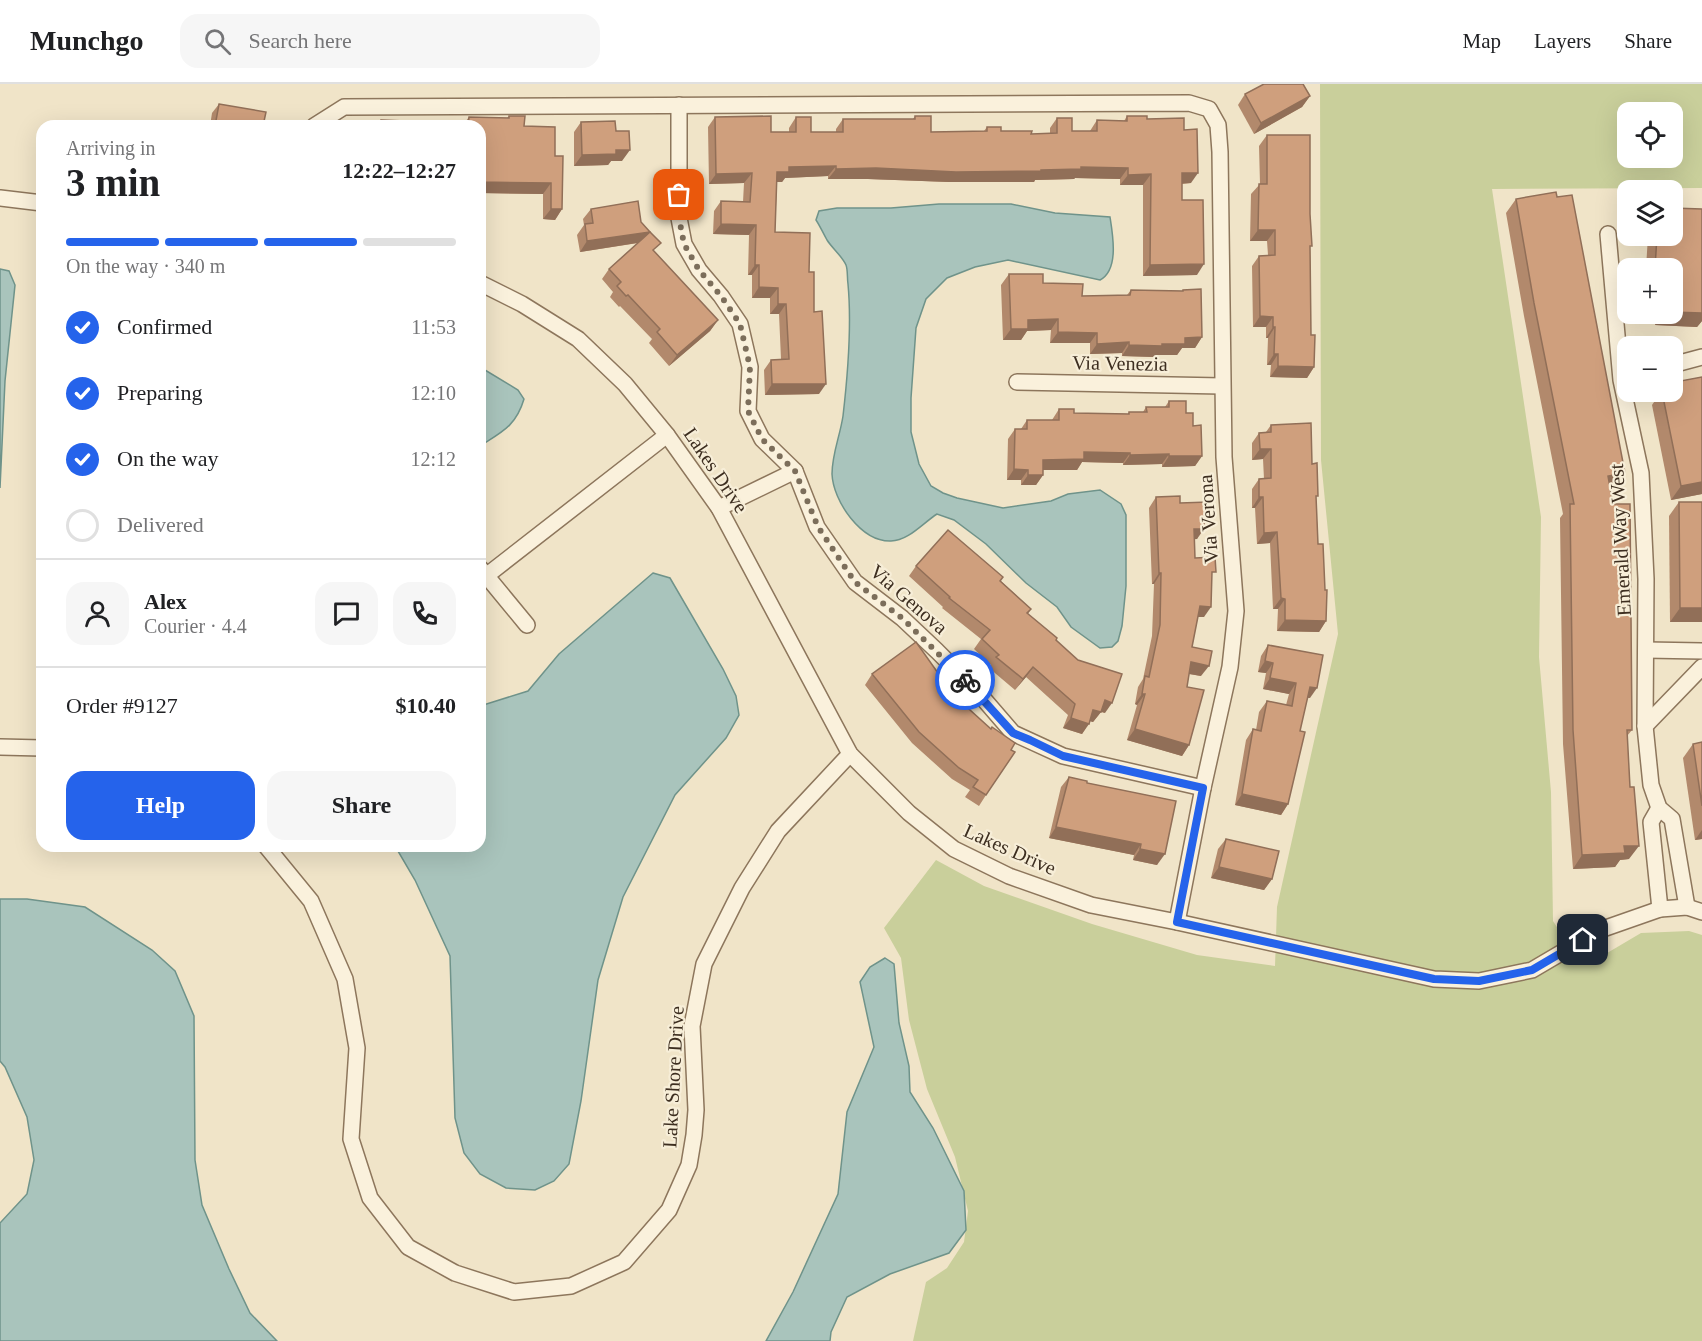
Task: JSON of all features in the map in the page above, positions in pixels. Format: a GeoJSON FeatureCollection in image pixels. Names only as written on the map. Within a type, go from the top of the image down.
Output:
{"type":"FeatureCollection","features":[{"type":"Feature","properties":{"kind":"street","name":"Via Verona"},"geometry":{"type":"LineString","coordinates":[[680,105],[1190,103],[1209,109],[1218,125],[1220,152],[1224,457],[1236,611],[1230,668],[1203,788],[1177,922]]}},
{"type":"Feature","properties":{"kind":"street"},"geometry":{"type":"LineString","coordinates":[[323,120],[344,107],[680,105]]}},
{"type":"Feature","properties":{"kind":"street","name":"Via Genova"},"geometry":{"type":"LineString","coordinates":[[680,105],[679,218],[684,244],[699,270],[740,324],[750,367],[748,411],[762,439],[795,471],[818,527],[855,582],[902,618],[930,644],[975,689],[1013,733],[1063,756],[1203,788]]}},
{"type":"Feature","properties":{"kind":"street"},"geometry":{"type":"LineString","coordinates":[[0,198],[36,202]]}},
{"type":"Feature","properties":{"kind":"street","name":"Emerald Way West"},"geometry":{"type":"LineString","coordinates":[[1608,234],[1619,336]]}},
{"type":"Feature","properties":{"kind":"street","name":"Lakes Drive"},"geometry":{"type":"LineString","coordinates":[[486,286],[522,304],[578,339],[625,384],[668,435],[719,508],[850,754],[909,813],[954,849],[1009,876],[1091,905],[1434,979],[1479,981],[1532,970],[1600,930],[1660,909],[1687,907],[1702,912]]}},
{"type":"Feature","properties":{"kind":"street"},"geometry":{"type":"LineString","coordinates":[[1683,362],[1702,357]]}},
{"type":"Feature","properties":{"kind":"street","name":"Via Venezia"},"geometry":{"type":"LineString","coordinates":[[1017,382],[1222,386]]}},
{"type":"Feature","properties":{"kind":"street","name":"Emerald Way West"},"geometry":{"type":"LineString","coordinates":[[1628,402],[1641,472],[1646,579],[1645,726],[1651,785],[1659,808],[1672,819],[1687,907]]}},
{"type":"Feature","properties":{"kind":"street"},"geometry":{"type":"LineString","coordinates":[[486,570],[668,435]]}},
{"type":"Feature","properties":{"kind":"street"},"geometry":{"type":"LineString","coordinates":[[719,508],[795,471]]}},
{"type":"Feature","properties":{"kind":"street"},"geometry":{"type":"LineString","coordinates":[[486,576],[527,625]]}},
{"type":"Feature","properties":{"kind":"street"},"geometry":{"type":"LineString","coordinates":[[1646,650],[1702,651]]}},
{"type":"Feature","properties":{"kind":"street"},"geometry":{"type":"LineString","coordinates":[[1645,726],[1702,668]]}},
{"type":"Feature","properties":{"kind":"street"},"geometry":{"type":"LineString","coordinates":[[0,747],[36,748]]}},
{"type":"Feature","properties":{"kind":"street","name":"Lake Shore Drive"},"geometry":{"type":"LineString","coordinates":[[271,852],[311,901],[345,979],[357,1048],[351,1139],[370,1198],[408,1247],[454,1273],[514,1292],[571,1286],[624,1262],[669,1210],[689,1165],[694,1135],[696,1110],[693,1026],[704,964],[742,888],[778,831],[850,754]]}},
{"type":"Feature","properties":{"kind":"street","name":"Emerald Way West"},"geometry":{"type":"LineString","coordinates":[[1659,808],[1651,822],[1660,909]]}},
{"type":"Feature","properties":{"kind":"green space"},"geometry":{"type":"Polygon","coordinates":[[[1320,84],[1702,84],[1702,188],[1683,188],[1683,180],[1617,180],[1617,188],[1492,189],[1541,517],[1539,657],[1551,792],[1553,921],[1562,935],[1597,959],[1641,933],[1689,931],[1702,935],[1702,1341],[913,1341],[926,1282],[947,1268],[964,1242],[968,1211],[955,1157],[927,1089],[909,1020],[901,958],[884,928],[936,860],[984,886],[1092,924],[1197,955],[1275,966],[1277,907],[1338,634],[1321,460],[1320,84]]]}},
{"type":"Feature","properties":{"kind":"water"},"geometry":{"type":"Polygon","coordinates":[[[939,204],[1011,204],[1055,213],[1110,217],[1113,243],[1112,261],[1110,269],[1100,280],[1008,260],[975,267],[947,278],[926,299],[916,328],[911,432],[919,464],[931,486],[957,498],[1003,508],[1051,501],[1068,494],[1100,490],[1121,504],[1126,515],[1126,586],[1122,626],[1118,641],[1112,647],[1100,648],[1071,627],[1057,607],[1026,583],[986,544],[954,520],[937,514],[903,538],[891,541],[880,540],[859,527],[837,496],[832,467],[845,400],[849,350],[849,300],[846,265],[827,240],[816,220],[819,211],[837,208],[891,208],[939,204]]]}},
{"type":"Feature","properties":{"kind":"water"},"geometry":{"type":"Polygon","coordinates":[[[0,269],[9,271],[15,285],[5,381],[0,488],[0,269]]]}},
{"type":"Feature","properties":{"kind":"water"},"geometry":{"type":"Polygon","coordinates":[[[486,371],[518,390],[524,399],[517,416],[501,432],[486,442],[486,371]]]}},
{"type":"Feature","properties":{"kind":"water"},"geometry":{"type":"Polygon","coordinates":[[[653,573],[670,578],[723,669],[736,696],[739,715],[726,738],[675,795],[623,897],[598,980],[581,1101],[569,1164],[554,1181],[535,1190],[506,1188],[480,1174],[464,1153],[455,1118],[450,956],[415,880],[399,852],[486,852],[486,704],[528,691],[559,654],[653,573]]]}},
{"type":"Feature","properties":{"kind":"water"},"geometry":{"type":"Polygon","coordinates":[[[0,899],[27,899],[85,907],[152,950],[175,971],[194,1016],[195,1160],[202,1205],[250,1313],[277,1341],[0,1341],[0,1223],[27,1194],[34,1160],[27,1117],[5,1067],[0,1061],[0,899]]]}},
{"type":"Feature","properties":{"kind":"water"},"geometry":{"type":"Polygon","coordinates":[[[885,958],[894,964],[899,1023],[909,1066],[910,1092],[933,1128],[964,1191],[966,1230],[949,1253],[890,1274],[847,1297],[831,1332],[830,1341],[766,1341],[793,1292],[838,1194],[847,1112],[874,1047],[860,982],[870,967],[885,958]]]}},
{"type":"Feature","properties":{"kind":"building"},"geometry":{"type":"Polygon","coordinates":[[[1264,84],[1303,84],[1310,96],[1261,123],[1245,94],[1264,84]]]}},
{"type":"Feature","properties":{"kind":"building"},"geometry":{"type":"Polygon","coordinates":[[[219,104],[266,112],[264,120],[216,120],[219,104]]]}},
{"type":"Feature","properties":{"kind":"building"},"geometry":{"type":"Polygon","coordinates":[[[509,116],[525,116],[524,126],[555,127],[555,156],[563,156],[562,209],[551,209],[551,183],[486,182],[486,120],[469,120],[469,117],[509,118],[509,116]]]}},
{"type":"Feature","properties":{"kind":"building"},"geometry":{"type":"Polygon","coordinates":[[[771,116],[771,132],[796,132],[796,117],[811,117],[811,132],[843,132],[843,119],[915,119],[915,116],[931,116],[931,132],[987,131],[987,127],[1001,127],[1001,131],[1032,131],[1031,134],[1057,133],[1057,118],[1072,118],[1072,131],[1097,131],[1097,120],[1127,121],[1127,116],[1147,116],[1147,119],[1184,118],[1184,130],[1197,129],[1198,173],[1182,173],[1182,200],[1203,200],[1204,264],[1150,265],[1151,174],[1128,175],[1128,168],[1081,167],[1081,169],[1041,171],[956,172],[876,168],[836,169],[836,166],[789,167],[789,172],[777,172],[775,232],[810,233],[809,272],[814,272],[814,312],[822,311],[826,384],[772,384],[771,360],[789,359],[786,304],[778,304],[778,288],[759,287],[759,265],[755,265],[756,225],[721,224],[721,201],[750,202],[752,173],[716,174],[715,117],[771,116]]]}},
{"type":"Feature","properties":{"kind":"building"},"geometry":{"type":"Polygon","coordinates":[[[615,121],[616,131],[629,131],[630,150],[616,150],[616,154],[582,155],[581,122],[615,121]]]}},
{"type":"Feature","properties":{"kind":"building"},"geometry":{"type":"Polygon","coordinates":[[[1267,135],[1310,135],[1311,335],[1315,335],[1314,367],[1278,366],[1278,354],[1274,354],[1273,317],[1260,316],[1259,256],[1275,255],[1275,230],[1258,230],[1259,184],[1267,184],[1267,135]]]}},
{"type":"Feature","properties":{"kind":"building"},"geometry":{"type":"Polygon","coordinates":[[[1556,192],[1557,197],[1572,195],[1625,473],[1608,476],[1613,504],[1630,504],[1632,730],[1627,730],[1630,787],[1634,787],[1639,846],[1624,846],[1625,853],[1582,855],[1573,730],[1570,504],[1574,504],[1516,199],[1556,192]]]}},
{"type":"Feature","properties":{"kind":"building"},"geometry":{"type":"Polygon","coordinates":[[[638,201],[641,222],[650,232],[587,241],[585,224],[593,223],[591,209],[638,201]]]}},
{"type":"Feature","properties":{"kind":"building"},"geometry":{"type":"Polygon","coordinates":[[[1683,208],[1702,209],[1702,313],[1683,312],[1683,258],[1656,258],[1656,246],[1683,246],[1683,208]]]}},
{"type":"Feature","properties":{"kind":"building"},"geometry":{"type":"Polygon","coordinates":[[[650,232],[661,243],[653,250],[718,320],[677,355],[657,332],[660,329],[617,286],[621,282],[609,269],[650,232]]]}},
{"type":"Feature","properties":{"kind":"building"},"geometry":{"type":"Polygon","coordinates":[[[1009,274],[1043,274],[1043,283],[1083,284],[1082,296],[1130,295],[1131,290],[1201,289],[1202,337],[1185,338],[1185,344],[1162,344],[1162,346],[1129,345],[1129,342],[1097,344],[1097,333],[1058,332],[1058,319],[1028,320],[1028,329],[1011,329],[1009,274]]]}},
{"type":"Feature","properties":{"kind":"building"},"geometry":{"type":"Polygon","coordinates":[[[1702,377],[1702,482],[1681,486],[1664,402],[1683,402],[1683,381],[1702,377]]]}},
{"type":"Feature","properties":{"kind":"building"},"geometry":{"type":"Polygon","coordinates":[[[1169,401],[1186,401],[1186,413],[1193,413],[1193,426],[1201,425],[1202,456],[1084,452],[1084,459],[1043,460],[1043,475],[1028,475],[1028,470],[1014,469],[1015,429],[1027,429],[1027,420],[1059,420],[1059,409],[1074,409],[1074,413],[1147,412],[1146,407],[1169,407],[1169,401]]]}},
{"type":"Feature","properties":{"kind":"building"},"geometry":{"type":"Polygon","coordinates":[[[1311,423],[1312,464],[1317,463],[1318,544],[1323,544],[1325,590],[1327,590],[1326,621],[1285,620],[1285,599],[1281,598],[1277,532],[1264,533],[1263,497],[1259,497],[1259,479],[1271,478],[1271,449],[1260,449],[1259,433],[1271,432],[1271,425],[1311,423]]]}},
{"type":"Feature","properties":{"kind":"building"},"geometry":{"type":"Polygon","coordinates":[[[1180,496],[1180,503],[1208,502],[1209,517],[1204,517],[1204,529],[1194,529],[1195,558],[1215,557],[1216,572],[1212,572],[1211,607],[1200,606],[1192,647],[1212,651],[1209,666],[1191,662],[1187,687],[1204,690],[1189,745],[1135,729],[1145,694],[1142,694],[1145,676],[1149,677],[1160,625],[1161,573],[1159,573],[1156,497],[1180,496]]]}},
{"type":"Feature","properties":{"kind":"building"},"geometry":{"type":"Polygon","coordinates":[[[1679,502],[1702,502],[1702,608],[1680,608],[1679,502]]]}},
{"type":"Feature","properties":{"kind":"building"},"geometry":{"type":"Polygon","coordinates":[[[948,530],[1003,577],[1000,581],[1031,609],[1027,613],[1057,638],[1056,640],[1078,660],[1122,674],[1112,703],[1105,700],[1101,712],[1093,710],[1089,724],[1071,718],[1075,704],[1033,667],[1023,679],[996,657],[999,655],[982,639],[990,630],[949,598],[916,566],[948,530]]]}},
{"type":"Feature","properties":{"kind":"building"},"geometry":{"type":"Polygon","coordinates":[[[916,642],[938,673],[940,671],[961,697],[958,699],[991,729],[992,727],[1015,743],[1011,750],[1015,752],[986,795],[973,787],[978,780],[959,768],[919,732],[872,674],[916,642]]]}},
{"type":"Feature","properties":{"kind":"building"},"geometry":{"type":"Polygon","coordinates":[[[1268,645],[1323,655],[1317,688],[1310,687],[1300,731],[1305,732],[1288,804],[1242,794],[1253,729],[1261,731],[1267,701],[1292,706],[1296,683],[1270,678],[1273,663],[1265,661],[1268,645]]]}},
{"type":"Feature","properties":{"kind":"building"},"geometry":{"type":"Polygon","coordinates":[[[1702,742],[1702,806],[1693,744],[1702,742]]]}},
{"type":"Feature","properties":{"kind":"building"},"geometry":{"type":"Polygon","coordinates":[[[1069,777],[1087,781],[1087,783],[1176,801],[1165,854],[1140,849],[1141,844],[1056,827],[1069,777]]]}},
{"type":"Feature","properties":{"kind":"building"},"geometry":{"type":"Polygon","coordinates":[[[1226,839],[1279,851],[1272,879],[1219,867],[1226,839]]]}},
{"type":"Feature","properties":{"kind":"way so far"},"geometry":{"type":"LineString","coordinates":[[679,195],[679,218],[684,244],[699,270],[740,324],[750,367],[748,411],[762,439],[795,471],[818,527],[855,582],[902,618],[965,680]]}},
{"type":"Feature","properties":{"kind":"route"},"geometry":{"type":"LineString","coordinates":[[965,680],[1013,733],[1063,756],[1203,788],[1177,922],[1434,979],[1479,981],[1532,970],[1583,940]]}}]}
